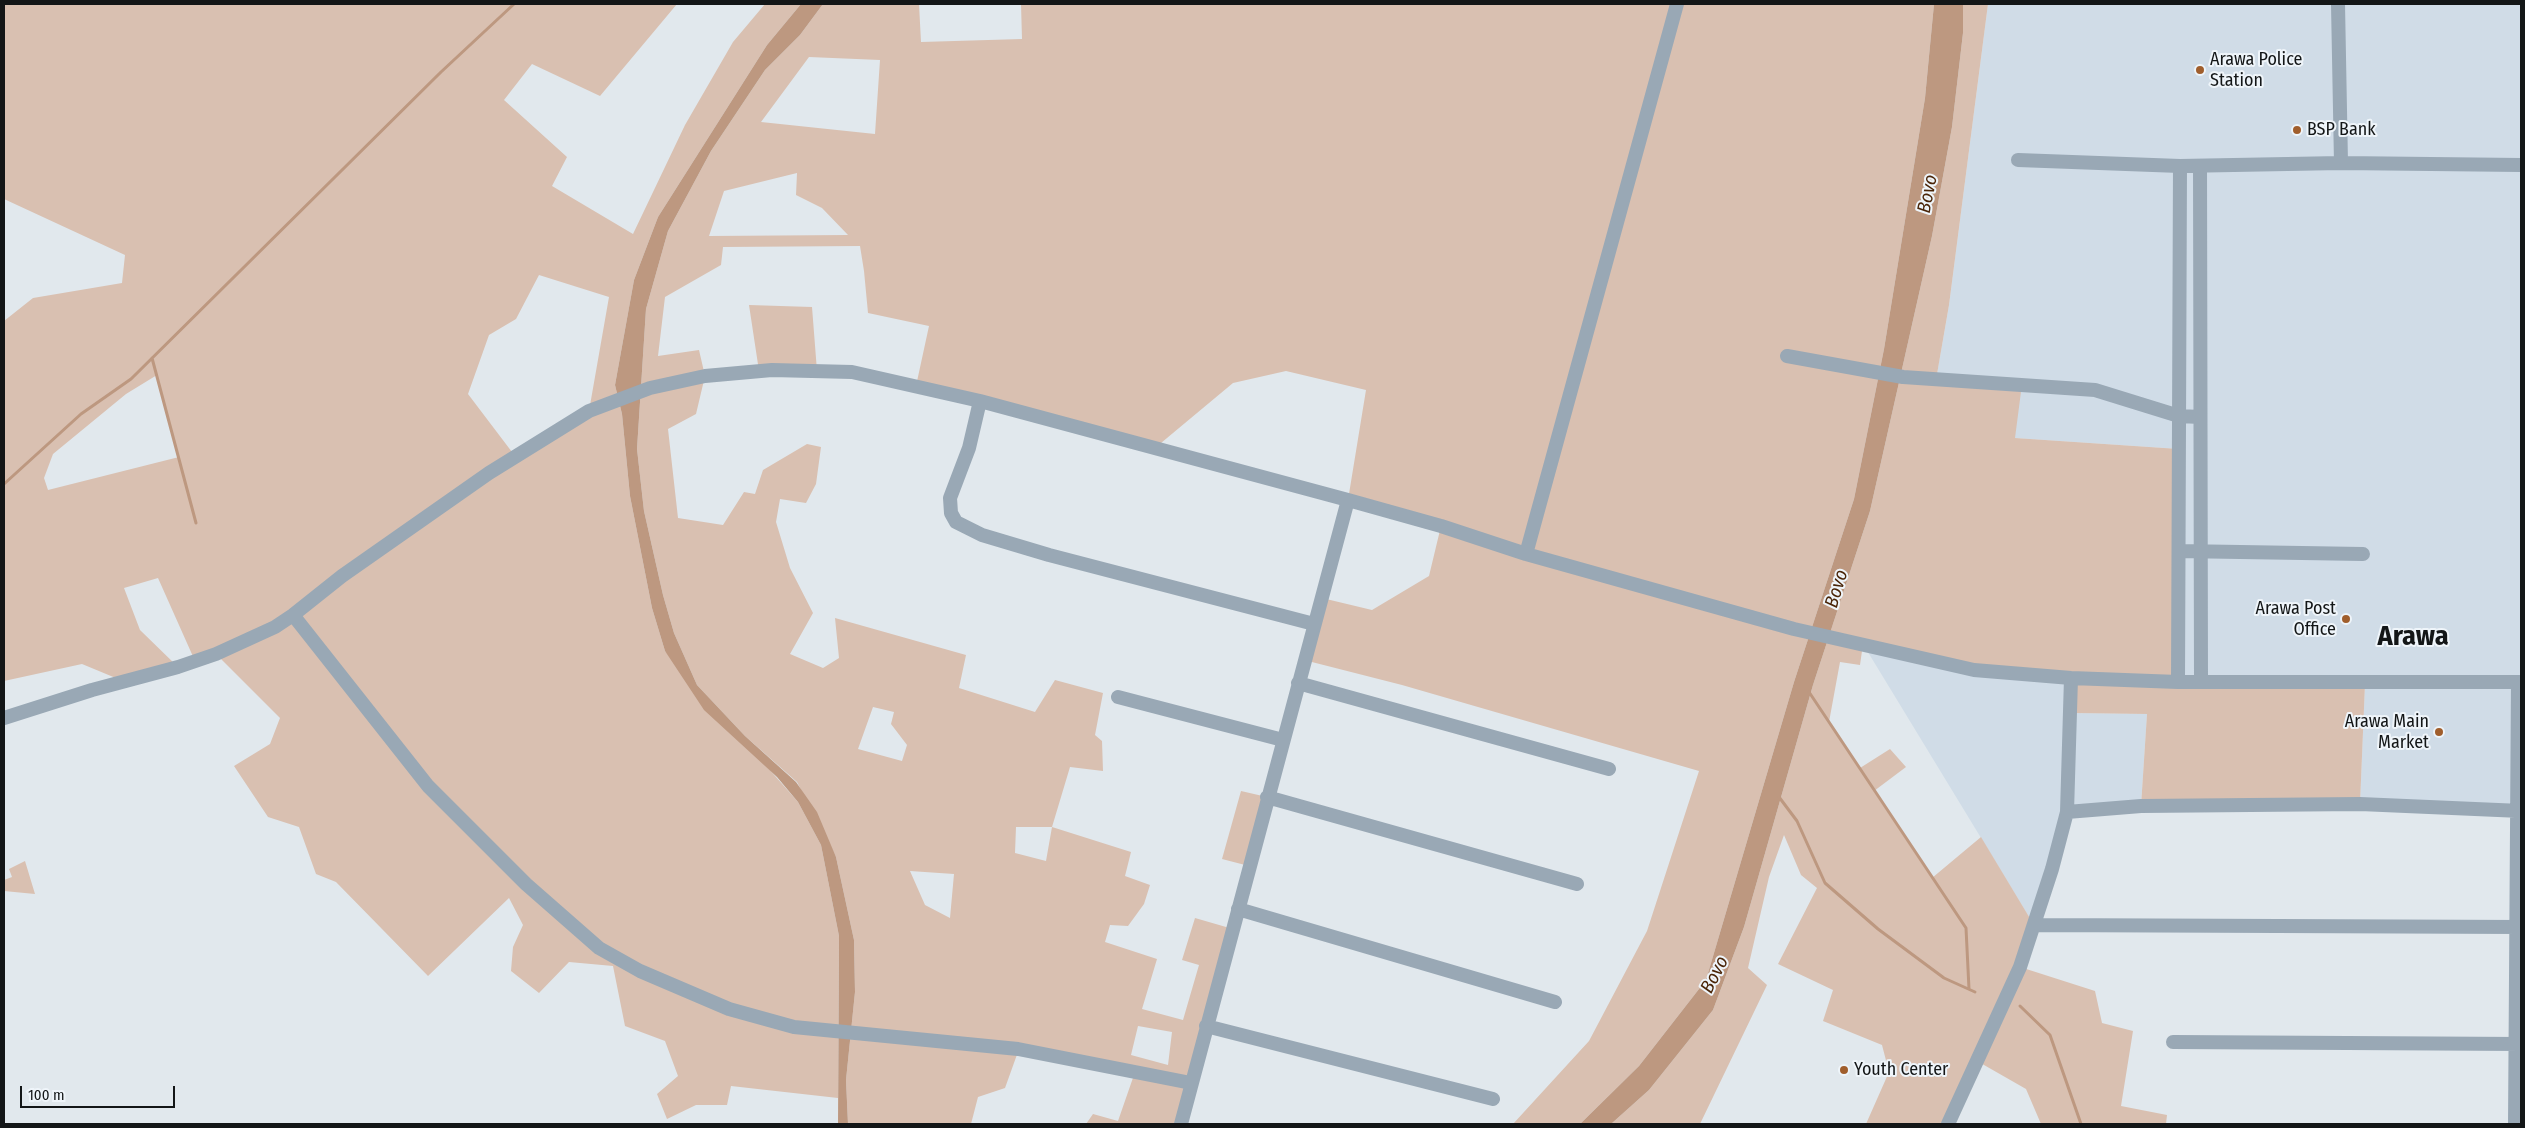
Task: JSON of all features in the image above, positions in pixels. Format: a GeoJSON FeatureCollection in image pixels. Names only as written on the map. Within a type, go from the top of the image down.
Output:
{"type":"FeatureCollection","features":[{"type":"Feature","properties":{"kind":"street"},"geometry":{"type":"LineString","coordinates":[[1526,554],[1677,4]]}},
{"type":"Feature","properties":{"kind":"street"},"geometry":{"type":"LineString","coordinates":[[2338,4],[2341,164]]}},
{"type":"Feature","properties":{"kind":"street"},"geometry":{"type":"LineString","coordinates":[[2018,160],[2180,166],[2341,164],[2521,165]]}},
{"type":"Feature","properties":{"kind":"street"},"geometry":{"type":"LineString","coordinates":[[2178,682],[2180,166]]}},
{"type":"Feature","properties":{"kind":"street"},"geometry":{"type":"LineString","coordinates":[[2200,166],[2201,682]]}},
{"type":"Feature","properties":{"kind":"street"},"geometry":{"type":"LineString","coordinates":[[1787,356],[1863,372],[1904,377],[2095,390],[2179,416],[2200,417]]}},
{"type":"Feature","properties":{"kind":"street"},"geometry":{"type":"LineString","coordinates":[[4,718],[216,654],[275,627],[342,576],[489,473],[552,432],[609,402],[650,388],[705,376],[759,371],[852,372],[980,401],[1348,500],[1441,526],[1526,554],[1794,629],[1974,670],[2071,678],[2178,682],[2519,682],[2518,1044],[2515,1124]]}},
{"type":"Feature","properties":{"kind":"street"},"geometry":{"type":"LineString","coordinates":[[980,401],[969,448],[950,498],[951,513],[956,522],[982,535],[1314,624]]}},
{"type":"Feature","properties":{"kind":"street"},"geometry":{"type":"LineString","coordinates":[[1180,1124],[1348,500]]}},
{"type":"Feature","properties":{"kind":"street"},"geometry":{"type":"LineString","coordinates":[[2178,551],[2362,554]]}},
{"type":"Feature","properties":{"kind":"street"},"geometry":{"type":"LineString","coordinates":[[293,615],[428,786],[526,884],[599,948],[664,982],[729,1009],[794,1027],[1018,1049],[1191,1083]]}},
{"type":"Feature","properties":{"kind":"street"},"geometry":{"type":"LineString","coordinates":[[1948,1124],[2020,967],[2066,812],[2071,678]]}},
{"type":"Feature","properties":{"kind":"street"},"geometry":{"type":"LineString","coordinates":[[1298,683],[1609,769]]}},
{"type":"Feature","properties":{"kind":"street"},"geometry":{"type":"LineString","coordinates":[[1118,697],[1282,740]]}},
{"type":"Feature","properties":{"kind":"street"},"geometry":{"type":"LineString","coordinates":[[1267,797],[1577,884]]}},
{"type":"Feature","properties":{"kind":"street"},"geometry":{"type":"LineString","coordinates":[[2066,812],[2141,806],[2350,804],[2519,811]]}},
{"type":"Feature","properties":{"kind":"street"},"geometry":{"type":"LineString","coordinates":[[1238,909],[1555,1002]]}},
{"type":"Feature","properties":{"kind":"street"},"geometry":{"type":"LineString","coordinates":[[2034,924],[2519,927]]}},
{"type":"Feature","properties":{"kind":"street"},"geometry":{"type":"LineString","coordinates":[[1206,1026],[1493,1099]]}},
{"type":"Feature","properties":{"kind":"street"},"geometry":{"type":"LineString","coordinates":[[2173,1042],[2518,1044]]}},
{"type":"Feature","properties":{"kind":"shaded area"},"geometry":{"type":"Polygon","coordinates":[[[4,4],[677,4],[600,96],[532,64],[504,100],[567,157],[552,186],[633,234],[685,125],[733,42],[765,4],[801,4],[767,45],[658,217],[634,280],[615,385],[622,414],[630,496],[652,608],[665,651],[798,802],[821,845],[839,936],[838,1098],[731,1086],[727,1105],[696,1105],[667,1119],[657,1094],[678,1076],[665,1041],[625,1026],[613,966],[569,962],[539,993],[511,971],[513,947],[523,925],[509,898],[428,976],[336,882],[316,874],[299,827],[268,817],[234,766],[270,744],[280,718],[216,654],[195,661],[158,578],[124,588],[140,630],[178,667],[123,681],[82,664],[4,681],[4,321],[33,298],[122,283],[125,255],[4,199],[4,4]],[[539,275],[516,319],[489,335],[468,394],[515,456],[589,411],[609,297],[539,275]],[[157,375],[126,394],[53,454],[44,478],[48,490],[179,457],[157,375]]]}},
{"type":"Feature","properties":{"kind":"shaded area"},"geometry":{"type":"Polygon","coordinates":[[[823,4],[919,4],[921,42],[1022,39],[1021,4],[1934,4],[1925,98],[1884,349],[1854,499],[1794,682],[1706,980],[1639,1066],[1580,1124],[1513,1124],[1589,1041],[1647,931],[1699,771],[1402,685],[1304,660],[1322,598],[1372,610],[1429,576],[1441,526],[1348,500],[1366,390],[1286,371],[1233,383],[1155,448],[916,386],[929,326],[868,313],[860,246],[723,247],[721,265],[665,297],[658,356],[699,350],[705,376],[696,414],[668,429],[678,518],[723,525],[744,492],[755,494],[763,470],[807,444],[821,447],[816,484],[806,503],[780,499],[776,522],[790,568],[813,613],[790,654],[823,668],[839,658],[835,618],[966,655],[959,688],[1035,712],[1055,680],[1103,693],[1095,735],[1102,741],[1103,771],[1070,767],[1052,827],[1131,852],[1125,876],[1150,885],[1144,904],[1128,926],[1110,925],[1105,942],[1157,959],[1142,1009],[1183,1020],[1199,965],[1182,960],[1195,918],[1233,929],[1181,1124],[1086,1124],[1093,1114],[1118,1121],[1135,1072],[1019,1049],[1005,1088],[978,1097],[971,1124],[848,1124],[846,1080],[855,992],[854,940],[836,857],[797,782],[745,736],[697,685],[674,633],[663,595],[644,511],[637,449],[646,309],[668,231],[711,151],[765,70],[800,35],[823,4]],[[809,57],[761,122],[875,134],[880,60],[809,57]],[[797,173],[724,191],[709,236],[848,235],[822,208],[796,195],[797,173]],[[873,707],[858,749],[902,761],[907,745],[891,724],[894,712],[873,707]],[[1016,827],[1015,853],[1046,861],[1052,827],[1016,827]],[[910,871],[925,905],[950,918],[954,874],[910,871]],[[1138,1026],[1131,1055],[1168,1065],[1172,1032],[1138,1026]]]}},
{"type":"Feature","properties":{"kind":"shaded area"},"geometry":{"type":"Polygon","coordinates":[[[1963,4],[1988,4],[1949,305],[1936,380],[2022,384],[2015,438],[2179,449],[2178,682],[2365,684],[2360,804],[2141,806],[2147,714],[2071,713],[2071,679],[1974,670],[1863,644],[1860,665],[1840,662],[1829,722],[1860,768],[1890,749],[1906,767],[1874,791],[1932,878],[1981,837],[2034,925],[2020,967],[2095,991],[2102,1023],[2133,1031],[2121,1106],[2167,1115],[2166,1124],[2041,1124],[2026,1089],[1977,1061],[1948,1124],[1866,1124],[1889,1072],[1882,1045],[1823,1021],[1833,990],[1778,964],[1817,888],[1801,875],[1784,835],[1769,877],[1748,968],[1767,985],[1700,1124],[1611,1124],[1649,1090],[1713,1010],[1744,927],[1813,685],[1870,511],[1932,236],[1952,127],[1963,33],[1963,4]]]}},
{"type":"Feature","properties":{"kind":"shaded area"},"geometry":{"type":"Polygon","coordinates":[[[1988,4],[2521,4],[2521,811],[2360,804],[2365,684],[2178,682],[2179,449],[2015,438],[1936,380],[1949,305],[1988,4]]]}},
{"type":"Feature","properties":{"kind":"shaded area"},"geometry":{"type":"Polygon","coordinates":[[[749,305],[812,307],[817,371],[759,371],[749,305]]]}},
{"type":"Feature","properties":{"kind":"shaded area"},"geometry":{"type":"Polygon","coordinates":[[[1863,644],[2071,678],[2071,713],[2147,714],[2141,806],[2067,812],[2034,925],[1863,644]]]}},
{"type":"Feature","properties":{"kind":"shaded area"},"geometry":{"type":"Polygon","coordinates":[[[1241,791],[1267,797],[1249,866],[1222,859],[1241,791]]]}},
{"type":"Feature","properties":{"kind":"shaded area"},"geometry":{"type":"Polygon","coordinates":[[[25,861],[35,894],[4,891],[4,880],[12,877],[9,869],[25,861]]]}},
{"type":"Feature","properties":{"kind":"water"},"geometry":{"type":"Polygon","coordinates":[[[801,4],[823,4],[800,35],[765,70],[711,151],[668,231],[646,309],[637,449],[644,511],[663,595],[674,633],[697,685],[745,736],[796,782],[817,812],[836,857],[854,940],[855,992],[846,1080],[848,1124],[838,1124],[839,936],[821,845],[798,802],[777,777],[704,710],[665,651],[652,608],[630,496],[622,414],[615,385],[634,280],[658,217],[767,45],[801,4]]]}},
{"type":"Feature","properties":{"kind":"water","name":"Bovo"},"geometry":{"type":"Polygon","coordinates":[[[1934,4],[1963,4],[1963,33],[1952,127],[1932,236],[1870,511],[1813,685],[1744,927],[1713,1010],[1649,1090],[1611,1124],[1580,1124],[1639,1066],[1706,980],[1794,682],[1854,499],[1884,349],[1925,98],[1934,4]]]}},
{"type":"Feature","properties":{"kind":"waterway"},"geometry":{"type":"LineString","coordinates":[[4,484],[81,414],[131,379],[441,72],[514,4]]}},
{"type":"Feature","properties":{"kind":"waterway"},"geometry":{"type":"LineString","coordinates":[[152,358],[196,523]]}},
{"type":"Feature","properties":{"kind":"waterway"},"geometry":{"type":"LineString","coordinates":[[1809,692],[1966,928],[1969,989]]}},
{"type":"Feature","properties":{"kind":"waterway"},"geometry":{"type":"LineString","coordinates":[[1779,797],[1797,821],[1825,883],[1878,929],[1944,978],[1975,992]]}},
{"type":"Feature","properties":{"kind":"waterway"},"geometry":{"type":"LineString","coordinates":[[2020,1006],[2050,1035],[2081,1124]]}},
{"type":"Feature","properties":{"kind":"place","name":"Arawa Police Station"},"geometry":{"type":"Point","coordinates":[2200,70]}},
{"type":"Feature","properties":{"kind":"place","name":"BSP Bank"},"geometry":{"type":"Point","coordinates":[2297,130]}},
{"type":"Feature","properties":{"kind":"place","name":"Arawa Post Office"},"geometry":{"type":"Point","coordinates":[2346,619]}},
{"type":"Feature","properties":{"kind":"place","name":"Arawa Main Market"},"geometry":{"type":"Point","coordinates":[2439,732]}},
{"type":"Feature","properties":{"kind":"place","name":"Youth Center"},"geometry":{"type":"Point","coordinates":[1844,1070]}},
{"type":"Feature","properties":{"kind":"district","name":"Arawa"},"geometry":{"type":"Point","coordinates":[2413,637]}}]}
